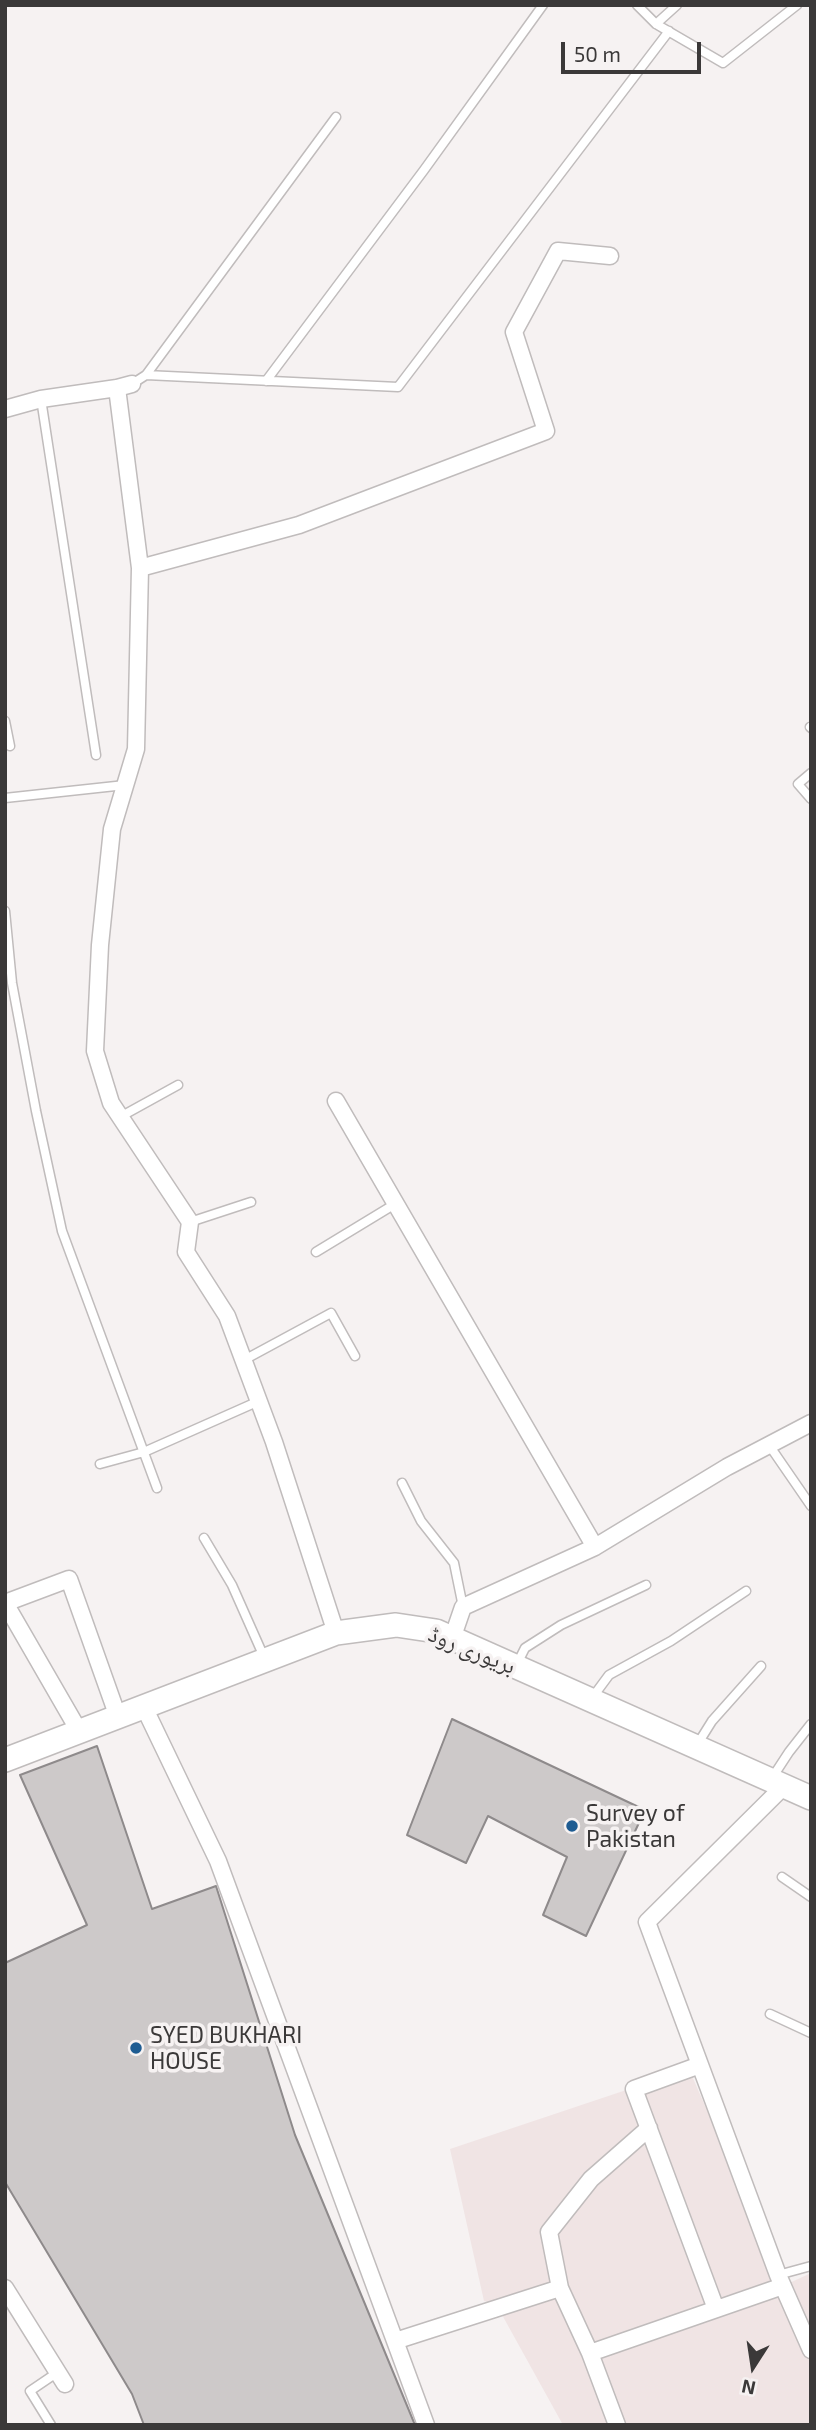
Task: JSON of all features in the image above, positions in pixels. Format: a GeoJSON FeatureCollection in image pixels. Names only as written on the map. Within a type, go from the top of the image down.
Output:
{"type":"FeatureCollection","features":[{"type":"Feature","properties":{"kind":"main road","name":"بریوری روڈ"},"geometry":{"type":"LineString","coordinates":[[5,1760],[336,1633],[396,1625],[436,1632],[811,1798]]}},
{"type":"Feature","properties":{"kind":"street"},"geometry":{"type":"LineString","coordinates":[[140,568],[299,525],[546,431],[514,332],[558,251],[610,256]]}},
{"type":"Feature","properties":{"kind":"street"},"geometry":{"type":"LineString","coordinates":[[5,409],[41,399],[132,382],[140,568],[136,749],[112,829],[100,945],[95,1051],[111,1103],[190,1222],[186,1252],[228,1316],[336,1633]]}},
{"type":"Feature","properties":{"kind":"street"},"geometry":{"type":"LineString","coordinates":[[335,1101],[595,1547]]}},
{"type":"Feature","properties":{"kind":"street"},"geometry":{"type":"LineString","coordinates":[[452,1639],[463,1607],[595,1547],[727,1467],[811,1423]]}},
{"type":"Feature","properties":{"kind":"street"},"geometry":{"type":"LineString","coordinates":[[79,1731],[5,1603],[69,1579],[118,1717]]}},
{"type":"Feature","properties":{"kind":"street"},"geometry":{"type":"LineString","coordinates":[[144,1707],[218,1861],[426,2425]]}},
{"type":"Feature","properties":{"kind":"street"},"geometry":{"type":"LineString","coordinates":[[777,1784],[647,1922],[781,2280],[811,2350]]}},
{"type":"Feature","properties":{"kind":"street"},"geometry":{"type":"LineString","coordinates":[[700,2065],[634,2089],[716,2309]]}},
{"type":"Feature","properties":{"kind":"street"},"geometry":{"type":"LineString","coordinates":[[617,2425],[590,2353],[560,2288],[549,2232],[591,2179],[649,2128]]}},
{"type":"Feature","properties":{"kind":"street"},"geometry":{"type":"LineString","coordinates":[[590,2353],[716,2309],[781,2280]]}},
{"type":"Feature","properties":{"kind":"street"},"geometry":{"type":"LineString","coordinates":[[5,2288],[61,2378]]}},
{"type":"Feature","properties":{"kind":"street"},"geometry":{"type":"LineString","coordinates":[[396,2341],[560,2288]]}},
{"type":"Feature","properties":{"kind":"lane"},"geometry":{"type":"LineString","coordinates":[[266,381],[543,5]]}},
{"type":"Feature","properties":{"kind":"lane"},"geometry":{"type":"LineString","coordinates":[[637,5],[656,23],[723,63],[797,5]]}},
{"type":"Feature","properties":{"kind":"lane"},"geometry":{"type":"LineString","coordinates":[[656,23],[677,5]]}},
{"type":"Feature","properties":{"kind":"lane"},"geometry":{"type":"LineString","coordinates":[[132,382],[266,381],[398,387],[669,31]]}},
{"type":"Feature","properties":{"kind":"lane"},"geometry":{"type":"LineString","coordinates":[[132,382],[336,117]]}},
{"type":"Feature","properties":{"kind":"lane"},"geometry":{"type":"LineString","coordinates":[[41,399],[96,755]]}},
{"type":"Feature","properties":{"kind":"lane"},"geometry":{"type":"LineString","coordinates":[[5,721],[10,746]]}},
{"type":"Feature","properties":{"kind":"lane"},"geometry":{"type":"LineString","coordinates":[[811,773],[797,784],[811,800]]}},
{"type":"Feature","properties":{"kind":"lane"},"geometry":{"type":"LineString","coordinates":[[5,798],[125,785]]}},
{"type":"Feature","properties":{"kind":"lane"},"geometry":{"type":"LineString","coordinates":[[5,911],[12,983],[62,1231],[157,1488]]}},
{"type":"Feature","properties":{"kind":"lane"},"geometry":{"type":"LineString","coordinates":[[120,1117],[178,1085]]}},
{"type":"Feature","properties":{"kind":"lane"},"geometry":{"type":"LineString","coordinates":[[190,1222],[251,1202]]}},
{"type":"Feature","properties":{"kind":"lane"},"geometry":{"type":"LineString","coordinates":[[316,1252],[395,1204]]}},
{"type":"Feature","properties":{"kind":"lane"},"geometry":{"type":"LineString","coordinates":[[244,1360],[331,1313],[355,1356]]}},
{"type":"Feature","properties":{"kind":"lane"},"geometry":{"type":"LineString","coordinates":[[100,1464],[144,1452],[259,1401]]}},
{"type":"Feature","properties":{"kind":"lane"},"geometry":{"type":"LineString","coordinates":[[769,1445],[811,1506]]}},
{"type":"Feature","properties":{"kind":"lane"},"geometry":{"type":"LineString","coordinates":[[402,1483],[421,1521],[454,1563],[463,1607]]}},
{"type":"Feature","properties":{"kind":"lane"},"geometry":{"type":"LineString","coordinates":[[204,1538],[232,1585],[265,1661]]}},
{"type":"Feature","properties":{"kind":"lane"},"geometry":{"type":"LineString","coordinates":[[515,1667],[525,1647],[561,1625],[646,1585]]}},
{"type":"Feature","properties":{"kind":"lane"},"geometry":{"type":"LineString","coordinates":[[590,1700],[609,1675],[671,1641],[746,1591]]}},
{"type":"Feature","properties":{"kind":"lane"},"geometry":{"type":"LineString","coordinates":[[695,1747],[712,1721],[761,1666]]}},
{"type":"Feature","properties":{"kind":"lane"},"geometry":{"type":"LineString","coordinates":[[777,1784],[789,1752],[811,1724]]}},
{"type":"Feature","properties":{"kind":"lane"},"geometry":{"type":"LineString","coordinates":[[782,1877],[811,1897]]}},
{"type":"Feature","properties":{"kind":"lane"},"geometry":{"type":"LineString","coordinates":[[771,2014],[811,2033]]}},
{"type":"Feature","properties":{"kind":"lane"},"geometry":{"type":"LineString","coordinates":[[781,2280],[811,2266]]}},
{"type":"Feature","properties":{"kind":"lane"},"geometry":{"type":"LineString","coordinates":[[51,2425],[30,2392],[61,2378]]}},
{"type":"Feature","properties":{"kind":"shaded area"},"geometry":{"type":"Polygon","coordinates":[[[689,2069],[783,2286],[811,2273],[811,2425],[563,2425],[496,2304],[484,2301],[450,2149],[689,2069]]]}},
{"type":"Feature","properties":{"kind":"building","name":"Survey of Pakistan"},"geometry":{"type":"Polygon","coordinates":[[[452,1719],[645,1810],[586,1936],[543,1915],[567,1857],[488,1816],[466,1863],[407,1835],[452,1719]]]}},
{"type":"Feature","properties":{"kind":"building","name":"SYED BUKHARI HOUSE"},"geometry":{"type":"Polygon","coordinates":[[[97,1746],[152,1909],[216,1886],[295,2135],[415,2425],[144,2425],[132,2394],[5,2182],[5,1963],[87,1925],[20,1775],[97,1746]]]}},
{"type":"Feature","properties":{"kind":"place","name":"Survey of Pakistan"},"geometry":{"type":"Point","coordinates":[572,1826]}},
{"type":"Feature","properties":{"kind":"place","name":"SYED BUKHARI HOUSE"},"geometry":{"type":"Point","coordinates":[136,2048]}}]}
